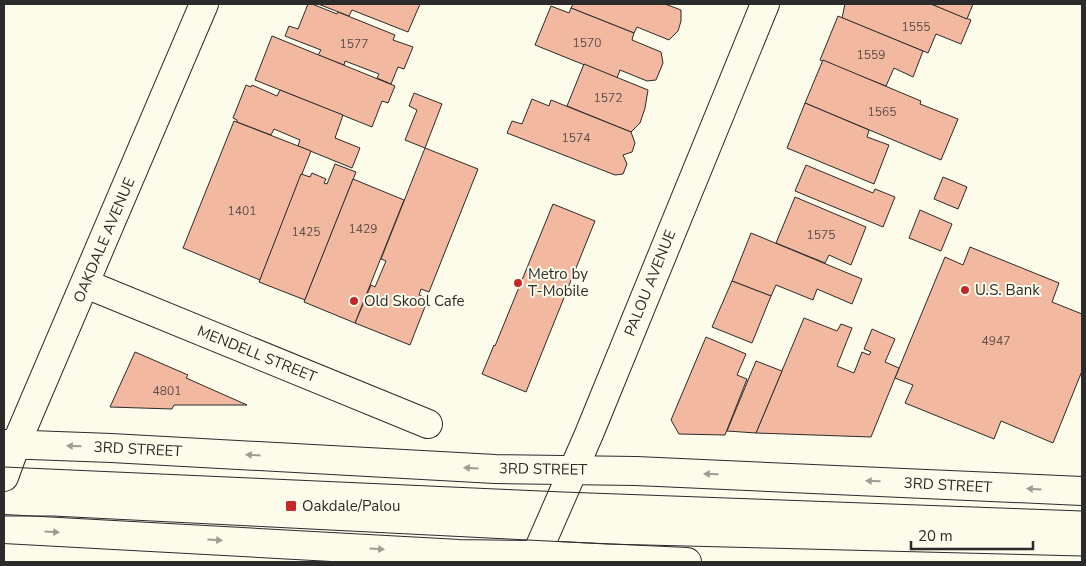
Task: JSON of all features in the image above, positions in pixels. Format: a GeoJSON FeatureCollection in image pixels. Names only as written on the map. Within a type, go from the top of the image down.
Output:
{"type":"FeatureCollection","features":[{"type":"Feature","properties":{"kind":"main road","name":"OAKDALE AVENUE"},"geometry":{"type":"LineString","coordinates":[[4,477],[10,444],[86,284],[204,4]]}},
{"type":"Feature","properties":{"kind":"main road","name":"PALOU AVENUE"},"geometry":{"type":"LineString","coordinates":[[535,559],[589,434],[765,4]]}},
{"type":"Feature","properties":{"kind":"main road","name":"MENDELL STREET"},"geometry":{"type":"LineString","coordinates":[[86,284],[428,424]]}},
{"type":"Feature","properties":{"kind":"main road","name":"3RD STREET"},"geometry":{"type":"LineString","coordinates":[[10,444],[102,447],[495,469],[573,469],[922,483],[1082,492]]}},
{"type":"Feature","properties":{"kind":"main road"},"geometry":{"type":"LineString","coordinates":[[4,529],[535,559],[687,562]]}},
{"type":"Feature","properties":{"kind":"building"},"geometry":{"type":"Polygon","coordinates":[[[308,4],[337,14],[338,12],[395,35],[393,40],[413,47],[404,69],[398,67],[391,84],[377,78],[379,74],[345,61],[344,65],[318,55],[321,50],[285,36],[289,26],[298,29],[308,4]]]}},
{"type":"Feature","properties":{"kind":"building"},"geometry":{"type":"Polygon","coordinates":[[[318,4],[420,4],[408,32],[352,10],[349,16],[318,4]]]}},
{"type":"Feature","properties":{"kind":"building"},"geometry":{"type":"Polygon","coordinates":[[[573,4],[665,4],[681,10],[681,21],[678,31],[669,40],[637,27],[634,33],[571,8],[573,4]]]}},
{"type":"Feature","properties":{"kind":"building"},"geometry":{"type":"Polygon","coordinates":[[[845,4],[931,4],[971,20],[961,44],[936,34],[928,53],[842,18],[845,4]]]}},
{"type":"Feature","properties":{"kind":"building"},"geometry":{"type":"Polygon","coordinates":[[[931,4],[973,4],[967,19],[931,4]]]}},
{"type":"Feature","properties":{"kind":"building"},"geometry":{"type":"Polygon","coordinates":[[[551,6],[569,13],[571,8],[634,33],[632,40],[661,52],[663,63],[656,80],[647,81],[620,70],[617,78],[535,45],[551,6]]]}},
{"type":"Feature","properties":{"kind":"building"},"geometry":{"type":"Polygon","coordinates":[[[838,16],[923,51],[913,77],[894,68],[886,86],[820,60],[838,16]]]}},
{"type":"Feature","properties":{"kind":"building"},"geometry":{"type":"Polygon","coordinates":[[[272,36],[395,86],[388,103],[382,101],[372,127],[255,80],[272,36]]]}},
{"type":"Feature","properties":{"kind":"building"},"geometry":{"type":"Polygon","coordinates":[[[823,60],[921,101],[920,104],[958,119],[941,160],[805,103],[823,60]]]}},
{"type":"Feature","properties":{"kind":"building"},"geometry":{"type":"Polygon","coordinates":[[[584,64],[648,90],[640,123],[631,132],[567,106],[584,64]]]}},
{"type":"Feature","properties":{"kind":"building"},"geometry":{"type":"Polygon","coordinates":[[[246,85],[251,87],[252,85],[277,96],[280,90],[343,115],[335,138],[360,148],[352,168],[298,146],[300,140],[274,129],[271,135],[237,122],[233,118],[246,85]]]}},
{"type":"Feature","properties":{"kind":"building"},"geometry":{"type":"Polygon","coordinates":[[[414,93],[442,104],[425,148],[405,140],[417,110],[409,106],[414,93]]]}},
{"type":"Feature","properties":{"kind":"building"},"geometry":{"type":"Polygon","coordinates":[[[532,99],[549,106],[551,100],[631,132],[635,143],[632,152],[623,155],[627,164],[623,174],[615,175],[507,133],[512,121],[522,124],[532,99]]]}},
{"type":"Feature","properties":{"kind":"building"},"geometry":{"type":"Polygon","coordinates":[[[805,103],[869,130],[867,137],[889,145],[874,184],[787,148],[805,103]]]}},
{"type":"Feature","properties":{"kind":"building"},"geometry":{"type":"Polygon","coordinates":[[[234,121],[311,151],[260,280],[183,248],[234,121]]]}},
{"type":"Feature","properties":{"kind":"building"},"geometry":{"type":"Polygon","coordinates":[[[425,148],[478,169],[429,292],[421,289],[419,295],[428,299],[410,345],[355,323],[371,285],[375,287],[386,261],[381,259],[425,148]]]}},
{"type":"Feature","properties":{"kind":"building"},"geometry":{"type":"Polygon","coordinates":[[[335,164],[356,172],[305,300],[259,282],[301,174],[310,177],[312,173],[326,179],[324,183],[327,184],[335,164]]]}},
{"type":"Feature","properties":{"kind":"building"},"geometry":{"type":"Polygon","coordinates":[[[806,165],[873,193],[875,189],[895,197],[883,227],[795,191],[806,165]]]}},
{"type":"Feature","properties":{"kind":"building"},"geometry":{"type":"Polygon","coordinates":[[[943,177],[967,187],[958,209],[934,199],[943,177]]]}},
{"type":"Feature","properties":{"kind":"building"},"geometry":{"type":"Polygon","coordinates":[[[353,179],[404,200],[355,323],[304,302],[353,179]]]}},
{"type":"Feature","properties":{"kind":"building"},"geometry":{"type":"Polygon","coordinates":[[[795,197],[866,227],[851,265],[829,255],[825,263],[776,243],[795,197]]]}},
{"type":"Feature","properties":{"kind":"building"},"geometry":{"type":"Polygon","coordinates":[[[553,204],[595,221],[526,392],[482,374],[553,204]]]}},
{"type":"Feature","properties":{"kind":"building"},"geometry":{"type":"Polygon","coordinates":[[[920,210],[952,224],[941,251],[909,238],[920,210]]]}},
{"type":"Feature","properties":{"kind":"building"},"geometry":{"type":"Polygon","coordinates":[[[751,233],[862,279],[852,304],[817,289],[813,300],[776,285],[771,296],[732,281],[751,233]]]}},
{"type":"Feature","properties":{"kind":"building"},"geometry":{"type":"Polygon","coordinates":[[[970,247],[1059,283],[1052,302],[1082,314],[1082,371],[1053,443],[1001,421],[994,439],[905,403],[913,385],[895,378],[945,257],[963,265],[970,247]]]}},
{"type":"Feature","properties":{"kind":"building"},"geometry":{"type":"Polygon","coordinates":[[[732,281],[771,296],[752,343],[712,327],[732,281]]]}},
{"type":"Feature","properties":{"kind":"building"},"geometry":{"type":"Polygon","coordinates":[[[804,318],[837,331],[841,324],[852,328],[837,366],[854,373],[862,352],[869,355],[871,352],[864,349],[872,329],[895,339],[885,362],[899,368],[871,437],[756,433],[804,318]]]}},
{"type":"Feature","properties":{"kind":"building"},"geometry":{"type":"Polygon","coordinates":[[[706,337],[746,354],[737,375],[747,379],[725,435],[679,434],[671,420],[706,337]]]}},
{"type":"Feature","properties":{"kind":"building"},"geometry":{"type":"Polygon","coordinates":[[[135,352],[188,375],[186,378],[247,405],[174,405],[172,409],[110,407],[135,352]]]}},
{"type":"Feature","properties":{"kind":"building"},"geometry":{"type":"Polygon","coordinates":[[[756,361],[782,371],[756,433],[727,431],[756,361]]]}},
{"type":"Feature","properties":{"kind":"tram line"},"geometry":{"type":"LineString","coordinates":[[4,467],[563,492],[1082,511]]}},
{"type":"Feature","properties":{"kind":"tram line"},"geometry":{"type":"LineString","coordinates":[[4,516],[53,516],[607,544],[1082,556]]}},
{"type":"Feature","properties":{"kind":"place","name":"Metro by T-Mobile"},"geometry":{"type":"Point","coordinates":[518,283]}},
{"type":"Feature","properties":{"kind":"place","name":"U.S. Bank"},"geometry":{"type":"Point","coordinates":[965,290]}},
{"type":"Feature","properties":{"kind":"place","name":"Old Skool Cafe"},"geometry":{"type":"Point","coordinates":[354,301]}},
{"type":"Feature","properties":{"kind":"place","name":"Oakdale/Palou"},"geometry":{"type":"Point","coordinates":[291,506]}}]}
